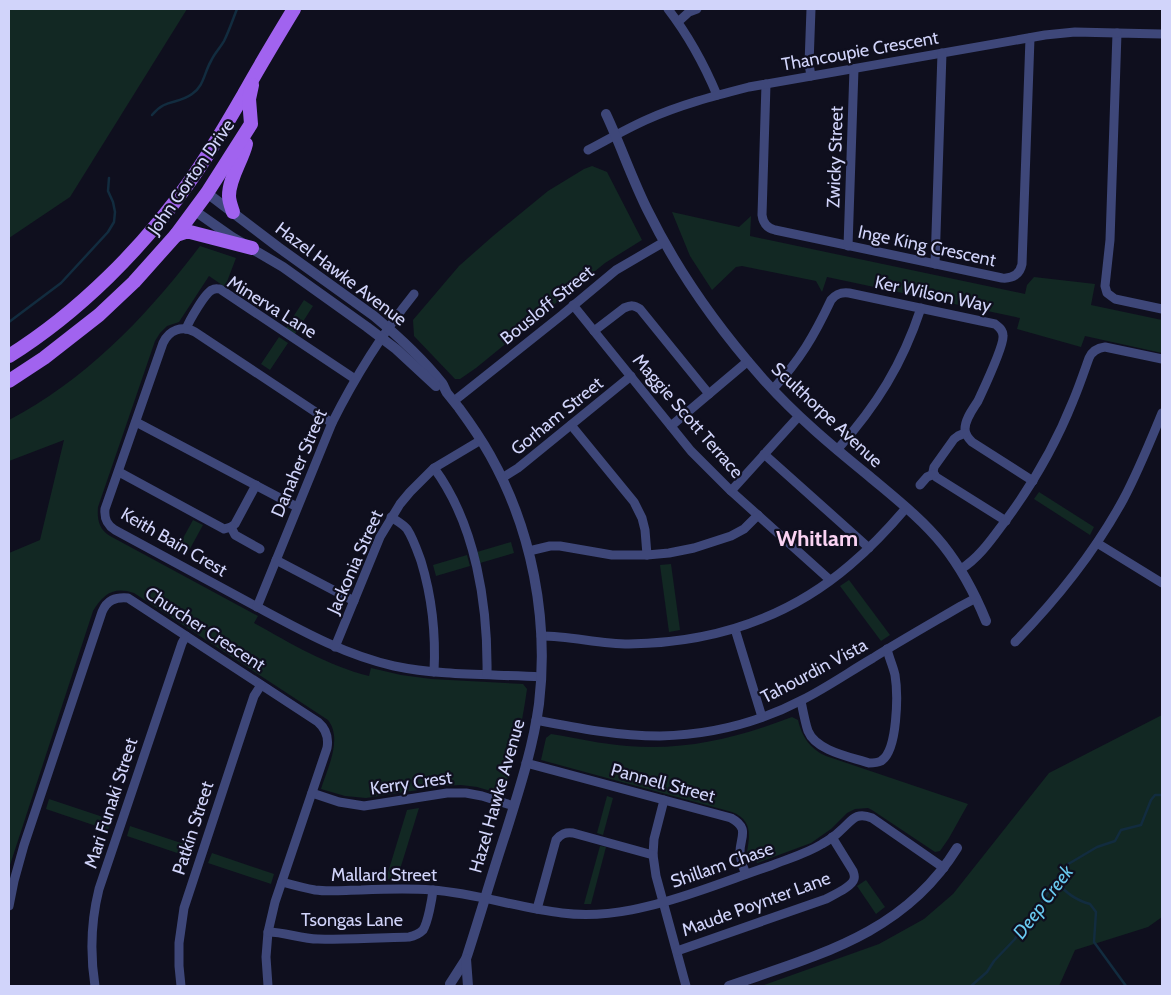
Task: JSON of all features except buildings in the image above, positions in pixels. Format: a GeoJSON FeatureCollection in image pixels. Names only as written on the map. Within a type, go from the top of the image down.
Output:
{"type":"FeatureCollection","features":[{"type":"Feature","properties":{"kind":"main road","name":"John Gorton Drive"},"geometry":{"type":"LineString","coordinates":[[9,356],[25,346],[95,290],[123,262],[169,210],[218,139],[294,9]]}},
{"type":"Feature","properties":{"kind":"main road","name":"John Gorton Drive"},"geometry":{"type":"LineString","coordinates":[[9,381],[44,358],[99,314],[134,282],[176,235],[207,193],[250,124],[249,99],[255,74]]}},
{"type":"Feature","properties":{"kind":"main road"},"geometry":{"type":"LineString","coordinates":[[233,212],[229,198],[230,192],[238,162],[244,150],[250,124]]}},
{"type":"Feature","properties":{"kind":"main road"},"geometry":{"type":"LineString","coordinates":[[190,181],[207,193]]}},
{"type":"Feature","properties":{"kind":"main road"},"geometry":{"type":"LineString","coordinates":[[177,198],[195,211]]}},
{"type":"Feature","properties":{"kind":"main road"},"geometry":{"type":"LineString","coordinates":[[176,235],[190,232],[252,248]]}},
{"type":"Feature","properties":{"kind":"street"},"geometry":{"type":"LineString","coordinates":[[668,9],[693,45],[717,95]]}},
{"type":"Feature","properties":{"kind":"street"},"geometry":{"type":"LineString","coordinates":[[678,22],[689,12],[697,9]]}},
{"type":"Feature","properties":{"kind":"street"},"geometry":{"type":"LineString","coordinates":[[811,9],[809,66],[811,76]]}},
{"type":"Feature","properties":{"kind":"street","name":"Thancoupie Crescent"},"geometry":{"type":"LineString","coordinates":[[588,150],[647,120],[681,106],[717,95],[766,84],[1030,38],[1075,32],[1162,34]]}},
{"type":"Feature","properties":{"kind":"street"},"geometry":{"type":"LineString","coordinates":[[1118,33],[1110,240],[1105,286],[1108,293],[1115,299],[1162,309]]}},
{"type":"Feature","properties":{"kind":"street","name":"Inge King Crescent"},"geometry":{"type":"LineString","coordinates":[[766,84],[762,213],[764,223],[768,227],[1005,279],[1015,276],[1021,268],[1030,38]]}},
{"type":"Feature","properties":{"kind":"street"},"geometry":{"type":"LineString","coordinates":[[935,264],[942,53]]}},
{"type":"Feature","properties":{"kind":"street","name":"Zwicky Street"},"geometry":{"type":"LineString","coordinates":[[848,246],[854,69]]}},
{"type":"Feature","properties":{"kind":"street","name":"Sculthorpe Avenue"},"geometry":{"type":"LineString","coordinates":[[606,114],[648,212],[664,242],[703,303],[748,362],[799,416],[906,508],[943,544],[961,569],[986,621]]}},
{"type":"Feature","properties":{"kind":"street","name":"Hazel Hawke Avenue"},"geometry":{"type":"LineString","coordinates":[[207,193],[388,328],[436,377],[481,440],[502,478],[516,510],[529,551],[536,588],[541,636],[541,677],[536,720],[514,806],[466,959],[447,985]]}},
{"type":"Feature","properties":{"kind":"street","name":"Hazel Hawke Avenue"},"geometry":{"type":"LineString","coordinates":[[195,211],[232,237],[283,267],[381,338],[438,387],[446,391]]}},
{"type":"Feature","properties":{"kind":"street","name":"Bousloff Street"},"geometry":{"type":"LineString","coordinates":[[454,401],[616,270],[664,242]]}},
{"type":"Feature","properties":{"kind":"street","name":"Minerva Lane"},"geometry":{"type":"LineString","coordinates":[[186,329],[208,292],[220,289],[355,379]]}},
{"type":"Feature","properties":{"kind":"street","name":"Ker Wilson Way"},"geometry":{"type":"LineString","coordinates":[[773,389],[800,357],[815,334],[830,301],[837,294],[843,292],[995,324],[1000,327],[1003,339],[992,370],[966,422],[966,433]]}},
{"type":"Feature","properties":{"kind":"street","name":"Danaher Street"},"geometry":{"type":"LineString","coordinates":[[257,607],[332,423],[355,379],[381,338],[414,294]]}},
{"type":"Feature","properties":{"kind":"street","name":"Maggie Scott Terrace"},"geometry":{"type":"LineString","coordinates":[[573,305],[691,451],[731,491],[830,580]]}},
{"type":"Feature","properties":{"kind":"street"},"geometry":{"type":"LineString","coordinates":[[594,332],[624,308],[629,306],[637,307],[709,394]]}},
{"type":"Feature","properties":{"kind":"street"},"geometry":{"type":"LineString","coordinates":[[837,450],[874,405],[896,370],[921,308]]}},
{"type":"Feature","properties":{"kind":"street"},"geometry":{"type":"LineString","coordinates":[[186,329],[196,332],[332,423]]}},
{"type":"Feature","properties":{"kind":"street","name":"Keith Bain Crest"},"geometry":{"type":"LineString","coordinates":[[186,329],[175,330],[164,340],[105,514],[105,519],[110,527],[335,647],[366,658],[395,666],[434,672],[541,677]]}},
{"type":"Feature","properties":{"kind":"street"},"geometry":{"type":"LineString","coordinates":[[961,569],[974,559],[1006,521],[1033,481],[1055,442],[1074,401],[1089,358],[1093,352],[1098,348],[1105,347],[1162,359]]}},
{"type":"Feature","properties":{"kind":"street"},"geometry":{"type":"LineString","coordinates":[[671,426],[748,362]]}},
{"type":"Feature","properties":{"kind":"street","name":"Gorham Street"},"geometry":{"type":"LineString","coordinates":[[502,478],[518,468],[631,376]]}},
{"type":"Feature","properties":{"kind":"street"},"geometry":{"type":"LineString","coordinates":[[1015,642],[1071,579],[1097,542],[1123,500],[1145,456],[1162,413]]}},
{"type":"Feature","properties":{"kind":"street"},"geometry":{"type":"LineString","coordinates":[[731,491],[799,416]]}},
{"type":"Feature","properties":{"kind":"street"},"geometry":{"type":"LineString","coordinates":[[136,422],[297,507]]}},
{"type":"Feature","properties":{"kind":"street"},"geometry":{"type":"LineString","coordinates":[[571,425],[634,502],[642,518],[645,530],[647,555]]}},
{"type":"Feature","properties":{"kind":"street"},"geometry":{"type":"LineString","coordinates":[[1006,521],[936,477],[934,468],[952,441],[966,433],[972,442],[1033,481]]}},
{"type":"Feature","properties":{"kind":"street","name":"Jackonia Street"},"geometry":{"type":"LineString","coordinates":[[335,647],[380,537],[392,517],[410,492],[434,468],[481,440]]}},
{"type":"Feature","properties":{"kind":"street"},"geometry":{"type":"LineString","coordinates":[[764,454],[869,548]]}},
{"type":"Feature","properties":{"kind":"street"},"geometry":{"type":"LineString","coordinates":[[434,468],[457,510],[468,537],[477,568],[485,611],[487,674]]}},
{"type":"Feature","properties":{"kind":"street"},"geometry":{"type":"LineString","coordinates":[[119,472],[220,528],[228,529],[238,519],[256,485]]}},
{"type":"Feature","properties":{"kind":"street"},"geometry":{"type":"LineString","coordinates":[[920,485],[927,476],[934,474]]}},
{"type":"Feature","properties":{"kind":"street"},"geometry":{"type":"LineString","coordinates":[[541,636],[626,644],[644,643],[735,629],[758,621],[816,591],[869,548],[906,508]]}},
{"type":"Feature","properties":{"kind":"street"},"geometry":{"type":"LineString","coordinates":[[529,551],[550,546],[560,546],[612,555],[647,555],[680,551],[720,540],[744,529],[758,515]]}},
{"type":"Feature","properties":{"kind":"street"},"geometry":{"type":"LineString","coordinates":[[392,517],[405,526],[410,535],[419,555],[427,583],[434,629],[434,672]]}},
{"type":"Feature","properties":{"kind":"street"},"geometry":{"type":"LineString","coordinates":[[232,527],[235,535],[260,549]]}},
{"type":"Feature","properties":{"kind":"street"},"geometry":{"type":"LineString","coordinates":[[1097,542],[1162,583]]}},
{"type":"Feature","properties":{"kind":"street"},"geometry":{"type":"LineString","coordinates":[[276,560],[354,601]]}},
{"type":"Feature","properties":{"kind":"street","name":"Churcher Crescent"},"geometry":{"type":"LineString","coordinates":[[9,906],[24,845],[103,608],[113,598],[128,598],[318,722],[325,730],[328,742],[275,902],[268,932],[266,957],[268,986]]}},
{"type":"Feature","properties":{"kind":"street","name":"Tahourdin Vista"},"geometry":{"type":"LineString","coordinates":[[536,720],[605,732],[661,736],[707,732],[762,718],[801,701],[976,598]]}},
{"type":"Feature","properties":{"kind":"street"},"geometry":{"type":"LineString","coordinates":[[735,629],[762,718]]}},
{"type":"Feature","properties":{"kind":"street","name":"Mari Funaki Street"},"geometry":{"type":"LineString","coordinates":[[95,986],[92,967],[92,938],[96,900],[172,670],[186,636]]}},
{"type":"Feature","properties":{"kind":"street"},"geometry":{"type":"LineString","coordinates":[[801,701],[808,730],[816,742],[823,747],[869,763],[881,761],[887,754],[892,739],[896,715],[895,675],[887,650]]}},
{"type":"Feature","properties":{"kind":"street","name":"Patkin Street"},"geometry":{"type":"LineString","coordinates":[[181,986],[179,942],[184,908],[254,696],[261,685]]}},
{"type":"Feature","properties":{"kind":"street","name":"Pannell Street"},"geometry":{"type":"LineString","coordinates":[[526,763],[731,818],[738,822],[742,828],[740,854],[746,874]]}},
{"type":"Feature","properties":{"kind":"street","name":"Kerry Crest"},"geometry":{"type":"LineString","coordinates":[[312,793],[339,802],[364,806],[447,793],[466,793],[514,806]]}},
{"type":"Feature","properties":{"kind":"street"},"geometry":{"type":"LineString","coordinates":[[664,800],[654,839],[653,855],[656,876],[686,986]]}},
{"type":"Feature","properties":{"kind":"street","name":"Shillam Chase"},"geometry":{"type":"LineString","coordinates":[[485,898],[564,914],[610,914],[636,910],[663,903],[800,855],[832,837],[856,817],[866,816],[872,818],[944,868]]}},
{"type":"Feature","properties":{"kind":"street"},"geometry":{"type":"LineString","coordinates":[[537,909],[556,840],[563,833],[573,833],[653,855]]}},
{"type":"Feature","properties":{"kind":"street","name":"Maude Poynter Lane"},"geometry":{"type":"LineString","coordinates":[[676,951],[826,898],[843,890],[854,881],[855,876],[832,837]]}},
{"type":"Feature","properties":{"kind":"street"},"geometry":{"type":"LineString","coordinates":[[729,986],[822,953],[883,924],[907,906],[933,881],[957,848]]}},
{"type":"Feature","properties":{"kind":"street","name":"Mallard Street"},"geometry":{"type":"LineString","coordinates":[[282,882],[317,890],[433,890],[463,893],[485,898]]}},
{"type":"Feature","properties":{"kind":"street","name":"Tsongas Lane"},"geometry":{"type":"LineString","coordinates":[[268,932],[317,939],[414,936],[425,925],[433,898],[433,890]]}},
{"type":"Feature","properties":{"kind":"street","name":"Hazel Hawke Avenue"},"geometry":{"type":"LineString","coordinates":[[466,959],[467,986]]}},
{"type":"Feature","properties":{"kind":"street"},"geometry":{"type":"LineString","coordinates":[[447,985],[457,982],[467,986]]}},
{"type":"Feature","properties":{"kind":"green space"},"geometry":{"type":"Polygon","coordinates":[[[9,9],[187,9],[70,197],[9,238],[9,9]]]}},
{"type":"Feature","properties":{"kind":"green space"},"geometry":{"type":"Polygon","coordinates":[[[592,166],[607,172],[642,240],[605,263],[476,368],[460,379],[455,379],[414,336],[413,320],[459,266],[493,236],[548,191],[592,166]]]}},
{"type":"Feature","properties":{"kind":"green space"},"geometry":{"type":"Polygon","coordinates":[[[672,212],[739,227],[751,216],[750,236],[1025,294],[1027,285],[1034,277],[1095,284],[1091,305],[1162,320],[1162,353],[1085,336],[1081,347],[1017,329],[1020,318],[827,277],[822,292],[816,281],[742,266],[736,267],[712,290],[690,256],[672,212]]]}},
{"type":"Feature","properties":{"kind":"green space"},"geometry":{"type":"Polygon","coordinates":[[[200,246],[236,258],[225,287],[209,276],[179,322],[167,326],[155,341],[98,507],[98,520],[101,527],[110,536],[258,616],[254,623],[310,653],[354,672],[369,676],[371,668],[431,679],[523,684],[527,689],[523,715],[504,792],[501,794],[477,787],[461,785],[366,798],[345,796],[321,789],[334,745],[334,736],[328,720],[134,593],[121,590],[105,596],[93,611],[9,868],[9,553],[40,540],[64,440],[9,461],[9,420],[64,386],[90,366],[159,297],[200,246]]]}},
{"type":"Feature","properties":{"kind":"green space"},"geometry":{"type":"Polygon","coordinates":[[[304,300],[313,306],[295,334],[286,328],[304,300]]]}},
{"type":"Feature","properties":{"kind":"green space"},"geometry":{"type":"Polygon","coordinates":[[[279,337],[288,343],[270,370],[261,364],[279,337]]]}},
{"type":"Feature","properties":{"kind":"green space"},"geometry":{"type":"Polygon","coordinates":[[[1039,492],[1094,527],[1090,535],[1034,499],[1039,492]]]}},
{"type":"Feature","properties":{"kind":"green space"},"geometry":{"type":"Polygon","coordinates":[[[193,520],[203,525],[186,556],[176,551],[193,520]]]}},
{"type":"Feature","properties":{"kind":"green space"},"geometry":{"type":"Polygon","coordinates":[[[511,542],[514,553],[480,563],[477,552],[511,542]]]}},
{"type":"Feature","properties":{"kind":"green space"},"geometry":{"type":"Polygon","coordinates":[[[467,555],[470,566],[436,576],[433,565],[467,555]]]}},
{"type":"Feature","properties":{"kind":"green space"},"geometry":{"type":"Polygon","coordinates":[[[671,564],[680,630],[669,632],[660,565],[671,564]]]}},
{"type":"Feature","properties":{"kind":"green space"},"geometry":{"type":"Polygon","coordinates":[[[849,580],[890,635],[881,641],[840,586],[849,580]]]}},
{"type":"Feature","properties":{"kind":"green space"},"geometry":{"type":"Polygon","coordinates":[[[1162,715],[1162,917],[1148,927],[1075,950],[1059,986],[761,986],[879,944],[924,919],[953,894],[1049,773],[1162,715]]]}},
{"type":"Feature","properties":{"kind":"green space"},"geometry":{"type":"Polygon","coordinates":[[[792,717],[798,720],[804,737],[811,746],[826,756],[968,804],[940,851],[935,852],[868,808],[855,809],[847,813],[831,829],[811,843],[757,863],[753,851],[747,852],[748,828],[739,815],[541,760],[546,738],[551,734],[617,745],[670,747],[731,737],[792,717]]]}},
{"type":"Feature","properties":{"kind":"green space"},"geometry":{"type":"Polygon","coordinates":[[[607,796],[613,798],[603,835],[597,833],[607,796]]]}},
{"type":"Feature","properties":{"kind":"green space"},"geometry":{"type":"Polygon","coordinates":[[[49,799],[112,820],[108,830],[46,809],[49,799]]]}},
{"type":"Feature","properties":{"kind":"green space"},"geometry":{"type":"Polygon","coordinates":[[[419,808],[397,879],[386,879],[407,810],[419,808]]]}},
{"type":"Feature","properties":{"kind":"green space"},"geometry":{"type":"Polygon","coordinates":[[[130,826],[193,847],[189,857],[127,836],[130,826]]]}},
{"type":"Feature","properties":{"kind":"green space"},"geometry":{"type":"Polygon","coordinates":[[[600,846],[606,847],[591,904],[584,904],[600,846]]]}},
{"type":"Feature","properties":{"kind":"green space"},"geometry":{"type":"Polygon","coordinates":[[[212,853],[274,874],[271,884],[208,863],[212,853]]]}},
{"type":"Feature","properties":{"kind":"green space"},"geometry":{"type":"Polygon","coordinates":[[[866,880],[885,907],[876,914],[857,886],[866,880]]]}},
{"type":"Feature","properties":{"kind":"waterway"},"geometry":{"type":"LineString","coordinates":[[152,115],[162,106],[181,100],[196,91],[212,58],[224,41],[237,9]]}},
{"type":"Feature","properties":{"kind":"waterway"},"geometry":{"type":"LineString","coordinates":[[9,322],[61,283],[108,232],[114,222],[115,212],[108,191],[109,178]]}},
{"type":"Feature","properties":{"kind":"waterway","name":"Deep Creek"},"geometry":{"type":"LineString","coordinates":[[971,986],[987,972],[994,961],[1015,939],[1025,923],[1039,907],[1065,866],[1097,847],[1115,841],[1121,830],[1141,825],[1151,800],[1155,795],[1162,795]]}},
{"type":"Feature","properties":{"kind":"waterway"},"geometry":{"type":"LineString","coordinates":[[1056,882],[1072,896],[1090,904],[1096,912],[1094,942],[1126,986]]}},
{"type":"Feature","properties":{"kind":"district","name":"Whitlam"},"geometry":{"type":"Point","coordinates":[817,538]}}]}
